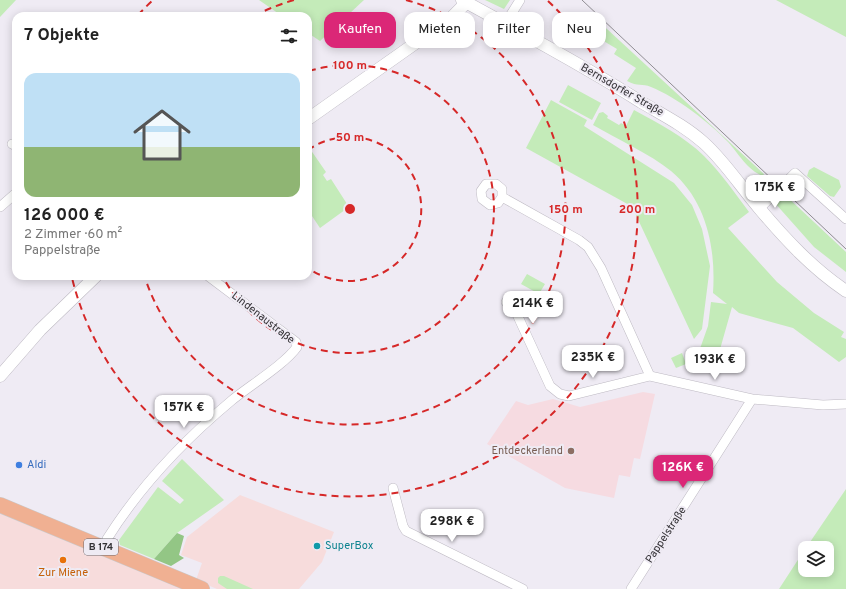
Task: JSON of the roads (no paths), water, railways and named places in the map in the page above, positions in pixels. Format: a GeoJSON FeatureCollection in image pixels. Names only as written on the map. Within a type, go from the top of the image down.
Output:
{"type":"FeatureCollection","features":[{"type":"Feature","properties":{"kind":"main road","name":"B 174"},"geometry":{"type":"LineString","coordinates":[[0,505],[202,589]]}},
{"type":"Feature","properties":{"kind":"street"},"geometry":{"type":"LineString","coordinates":[[512,12],[520,0]]}},
{"type":"Feature","properties":{"kind":"street"},"geometry":{"type":"LineString","coordinates":[[312,116],[451,18],[464,1]]}},
{"type":"Feature","properties":{"kind":"street","name":"Bernsdorfer Straße"},"geometry":{"type":"LineString","coordinates":[[464,1],[484,12]]}},
{"type":"Feature","properties":{"kind":"street","name":"Bernsdorfer Straße"},"geometry":{"type":"LineString","coordinates":[[544,46],[674,120],[704,143],[716,155],[759,209],[796,250],[819,271],[846,291]]}},
{"type":"Feature","properties":{"kind":"street"},"geometry":{"type":"LineString","coordinates":[[759,209],[795,173],[846,219]]}},
{"type":"Feature","properties":{"kind":"street"},"geometry":{"type":"LineString","coordinates":[[0,207],[12,196]]}},
{"type":"Feature","properties":{"kind":"street"},"geometry":{"type":"LineString","coordinates":[[502,198],[580,240],[588,247],[601,268],[650,376]]}},
{"type":"Feature","properties":{"kind":"street"},"geometry":{"type":"LineString","coordinates":[[0,376],[40,330],[92,280]]}},
{"type":"Feature","properties":{"kind":"street","name":"Lindenaustraße"},"geometry":{"type":"LineString","coordinates":[[107,539],[135,496],[172,455],[204,424],[292,352],[297,346],[296,342],[213,280]]}},
{"type":"Feature","properties":{"kind":"street"},"geometry":{"type":"LineString","coordinates":[[506,302],[515,310],[550,386],[560,394],[569,396],[650,376],[752,399],[823,405],[846,404]]}},
{"type":"Feature","properties":{"kind":"street","name":"Pappelstraße"},"geometry":{"type":"LineString","coordinates":[[631,589],[752,399]]}},
{"type":"Feature","properties":{"kind":"street"},"geometry":{"type":"LineString","coordinates":[[393,488],[403,526],[406,531],[523,589]]}},
{"type":"Feature","properties":{"kind":"tram line"},"geometry":{"type":"LineString","coordinates":[[582,0],[846,249]]}},
{"type":"Feature","properties":{"kind":"place","name":"Entdeckerland"},"geometry":{"type":"Point","coordinates":[571,451]}},
{"type":"Feature","properties":{"kind":"place","name":"Aldi"},"geometry":{"type":"Point","coordinates":[19,465]}},
{"type":"Feature","properties":{"kind":"place","name":"SuperBox"},"geometry":{"type":"Point","coordinates":[317,546]}},
{"type":"Feature","properties":{"kind":"place","name":"Zur Miene"},"geometry":{"type":"Point","coordinates":[63,560]}}]}
